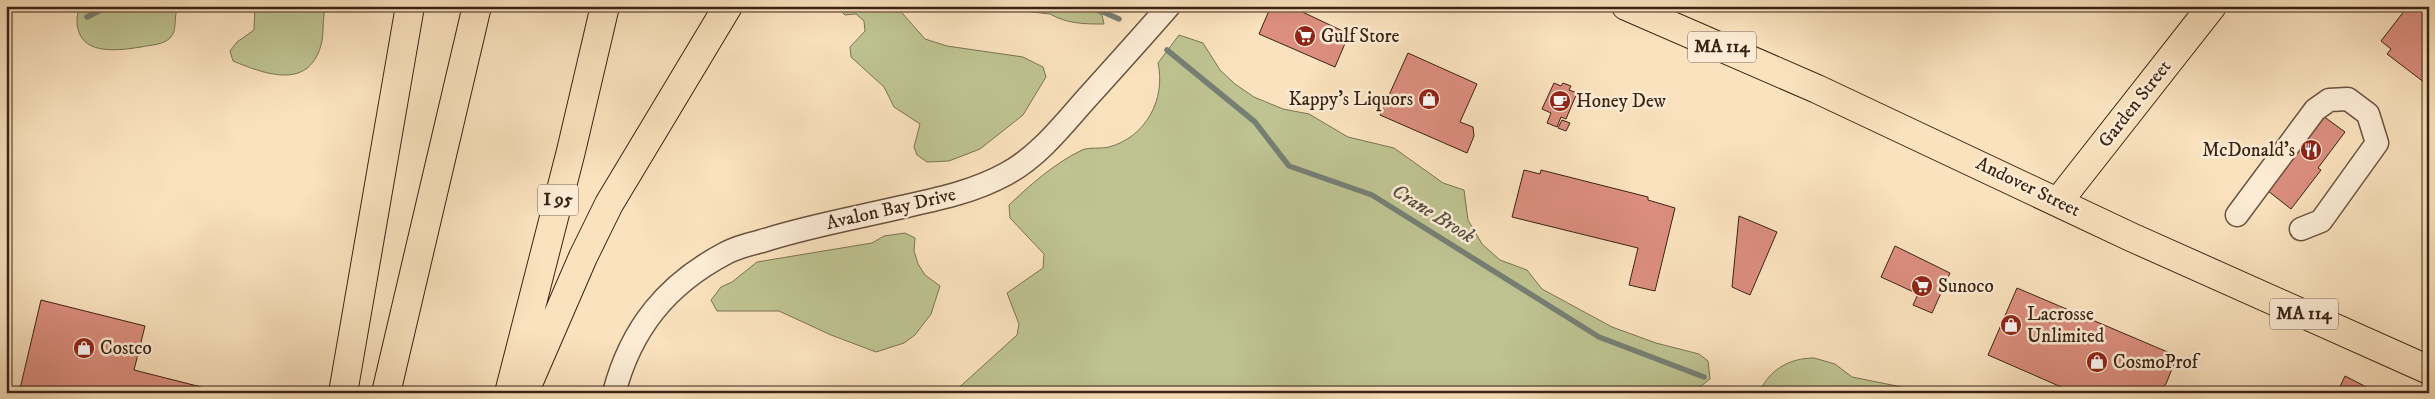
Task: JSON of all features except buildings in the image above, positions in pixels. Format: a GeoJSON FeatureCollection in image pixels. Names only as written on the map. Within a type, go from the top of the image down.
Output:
{"type":"FeatureCollection","features":[{"type":"Feature","properties":{"kind":"main road"},"geometry":{"type":"LineString","coordinates":[[343,393],[410,6]]}},
{"type":"Feature","properties":{"kind":"main road"},"geometry":{"type":"LineString","coordinates":[[386,393],[477,6]]}},
{"type":"Feature","properties":{"kind":"main road","name":"I 95"},"geometry":{"type":"LineString","coordinates":[[508,393],[569,160],[605,6]]}},
{"type":"Feature","properties":{"kind":"main road"},"geometry":{"type":"LineString","coordinates":[[524,393],[583,257],[609,204],[728,6]]}},
{"type":"Feature","properties":{"kind":"main road","name":"Andover Street"},"geometry":{"type":"LineString","coordinates":[[1626,6],[1818,88],[2058,202],[2429,370]]}},
{"type":"Feature","properties":{"kind":"main road","name":"Garden Street"},"geometry":{"type":"LineString","coordinates":[[2058,202],[2212,6]]}},
{"type":"Feature","properties":{"kind":"street","name":"Avalon Bay Drive"},"geometry":{"type":"LineString","coordinates":[[614,393],[631,344],[650,314],[673,288],[727,252],[790,232],[946,198],[983,186],[1008,173],[1028,159],[1052,137],[1169,6]]}},
{"type":"Feature","properties":{"kind":"street"},"geometry":{"type":"LineString","coordinates":[[2237,214],[2315,110],[2329,100],[2348,99],[2368,114],[2377,143],[2321,221],[2301,229]]}},
{"type":"Feature","properties":{"kind":"green space"},"geometry":{"type":"Polygon","coordinates":[[[80,6],[178,6],[175,28],[170,38],[152,45],[114,50],[95,47],[88,44],[82,38],[77,23],[80,6]]]}},
{"type":"Feature","properties":{"kind":"green space"},"geometry":{"type":"Polygon","coordinates":[[[255,6],[326,6],[322,41],[316,57],[308,67],[298,73],[286,75],[273,74],[233,61],[230,51],[237,42],[254,30],[255,6]]]}},
{"type":"Feature","properties":{"kind":"green space"},"geometry":{"type":"Polygon","coordinates":[[[836,6],[896,6],[925,39],[947,46],[1023,57],[1043,67],[1046,77],[1023,115],[980,149],[949,161],[927,162],[917,155],[914,147],[920,124],[894,107],[884,87],[851,57],[850,47],[865,31],[864,21],[856,14],[845,15],[836,6]]]}},
{"type":"Feature","properties":{"kind":"green space"},"geometry":{"type":"Polygon","coordinates":[[[977,6],[1086,6],[1102,15],[1104,24],[1076,23],[1050,14],[977,6]]]}},
{"type":"Feature","properties":{"kind":"green space"},"geometry":{"type":"Polygon","coordinates":[[[1179,35],[1203,43],[1220,70],[1235,84],[1254,97],[1283,109],[1309,114],[1348,137],[1394,148],[1443,183],[1464,190],[1468,220],[1482,244],[1500,260],[1527,270],[1542,289],[1612,327],[1656,343],[1699,354],[1708,361],[1710,379],[1692,393],[953,393],[1017,335],[1019,324],[1007,293],[1043,268],[1044,254],[1010,218],[1009,205],[1044,174],[1072,155],[1085,149],[1109,147],[1122,142],[1143,126],[1156,103],[1160,77],[1158,63],[1179,35]]]}},
{"type":"Feature","properties":{"kind":"green space"},"geometry":{"type":"Polygon","coordinates":[[[905,233],[915,238],[914,251],[918,264],[925,275],[940,286],[931,314],[915,335],[904,343],[876,352],[831,335],[779,311],[717,311],[711,300],[721,287],[732,282],[757,262],[872,243],[884,236],[905,233]]]}},
{"type":"Feature","properties":{"kind":"green space"},"geometry":{"type":"Polygon","coordinates":[[[1814,358],[1835,364],[1852,377],[1912,389],[1914,393],[1759,393],[1768,378],[1781,367],[1796,360],[1814,358]]]}},
{"type":"Feature","properties":{"kind":"waterway","name":"Crane Brook"},"geometry":{"type":"LineString","coordinates":[[87,17],[109,6]]}},
{"type":"Feature","properties":{"kind":"waterway","name":"Crane Brook"},"geometry":{"type":"LineString","coordinates":[[1090,6],[1119,19]]}},
{"type":"Feature","properties":{"kind":"waterway","name":"Crane Brook"},"geometry":{"type":"LineString","coordinates":[[1167,50],[1255,122],[1289,166],[1372,195],[1599,337],[1704,377]]}},
{"type":"Feature","properties":{"kind":"waterway","name":"Crane Brook"},"geometry":{"type":"LineString","coordinates":[[1761,392],[1765,393]]}},
{"type":"Feature","properties":{"kind":"place","name":"Gulf Store"},"geometry":{"type":"Point","coordinates":[1305,36]}},
{"type":"Feature","properties":{"kind":"place","name":"Kappy's Liquors"},"geometry":{"type":"Point","coordinates":[1429,99]}},
{"type":"Feature","properties":{"kind":"place","name":"Honey Dew"},"geometry":{"type":"Point","coordinates":[1560,101]}},
{"type":"Feature","properties":{"kind":"place","name":"McDonald's"},"geometry":{"type":"Point","coordinates":[2311,150]}},
{"type":"Feature","properties":{"kind":"place","name":"Sunoco"},"geometry":{"type":"Point","coordinates":[1922,286]}},
{"type":"Feature","properties":{"kind":"place","name":"Lacrosse Unlimited"},"geometry":{"type":"Point","coordinates":[2011,325]}},
{"type":"Feature","properties":{"kind":"place","name":"Costco"},"geometry":{"type":"Point","coordinates":[84,348]}},
{"type":"Feature","properties":{"kind":"place","name":"CosmoProf"},"geometry":{"type":"Point","coordinates":[2097,362]}}]}
